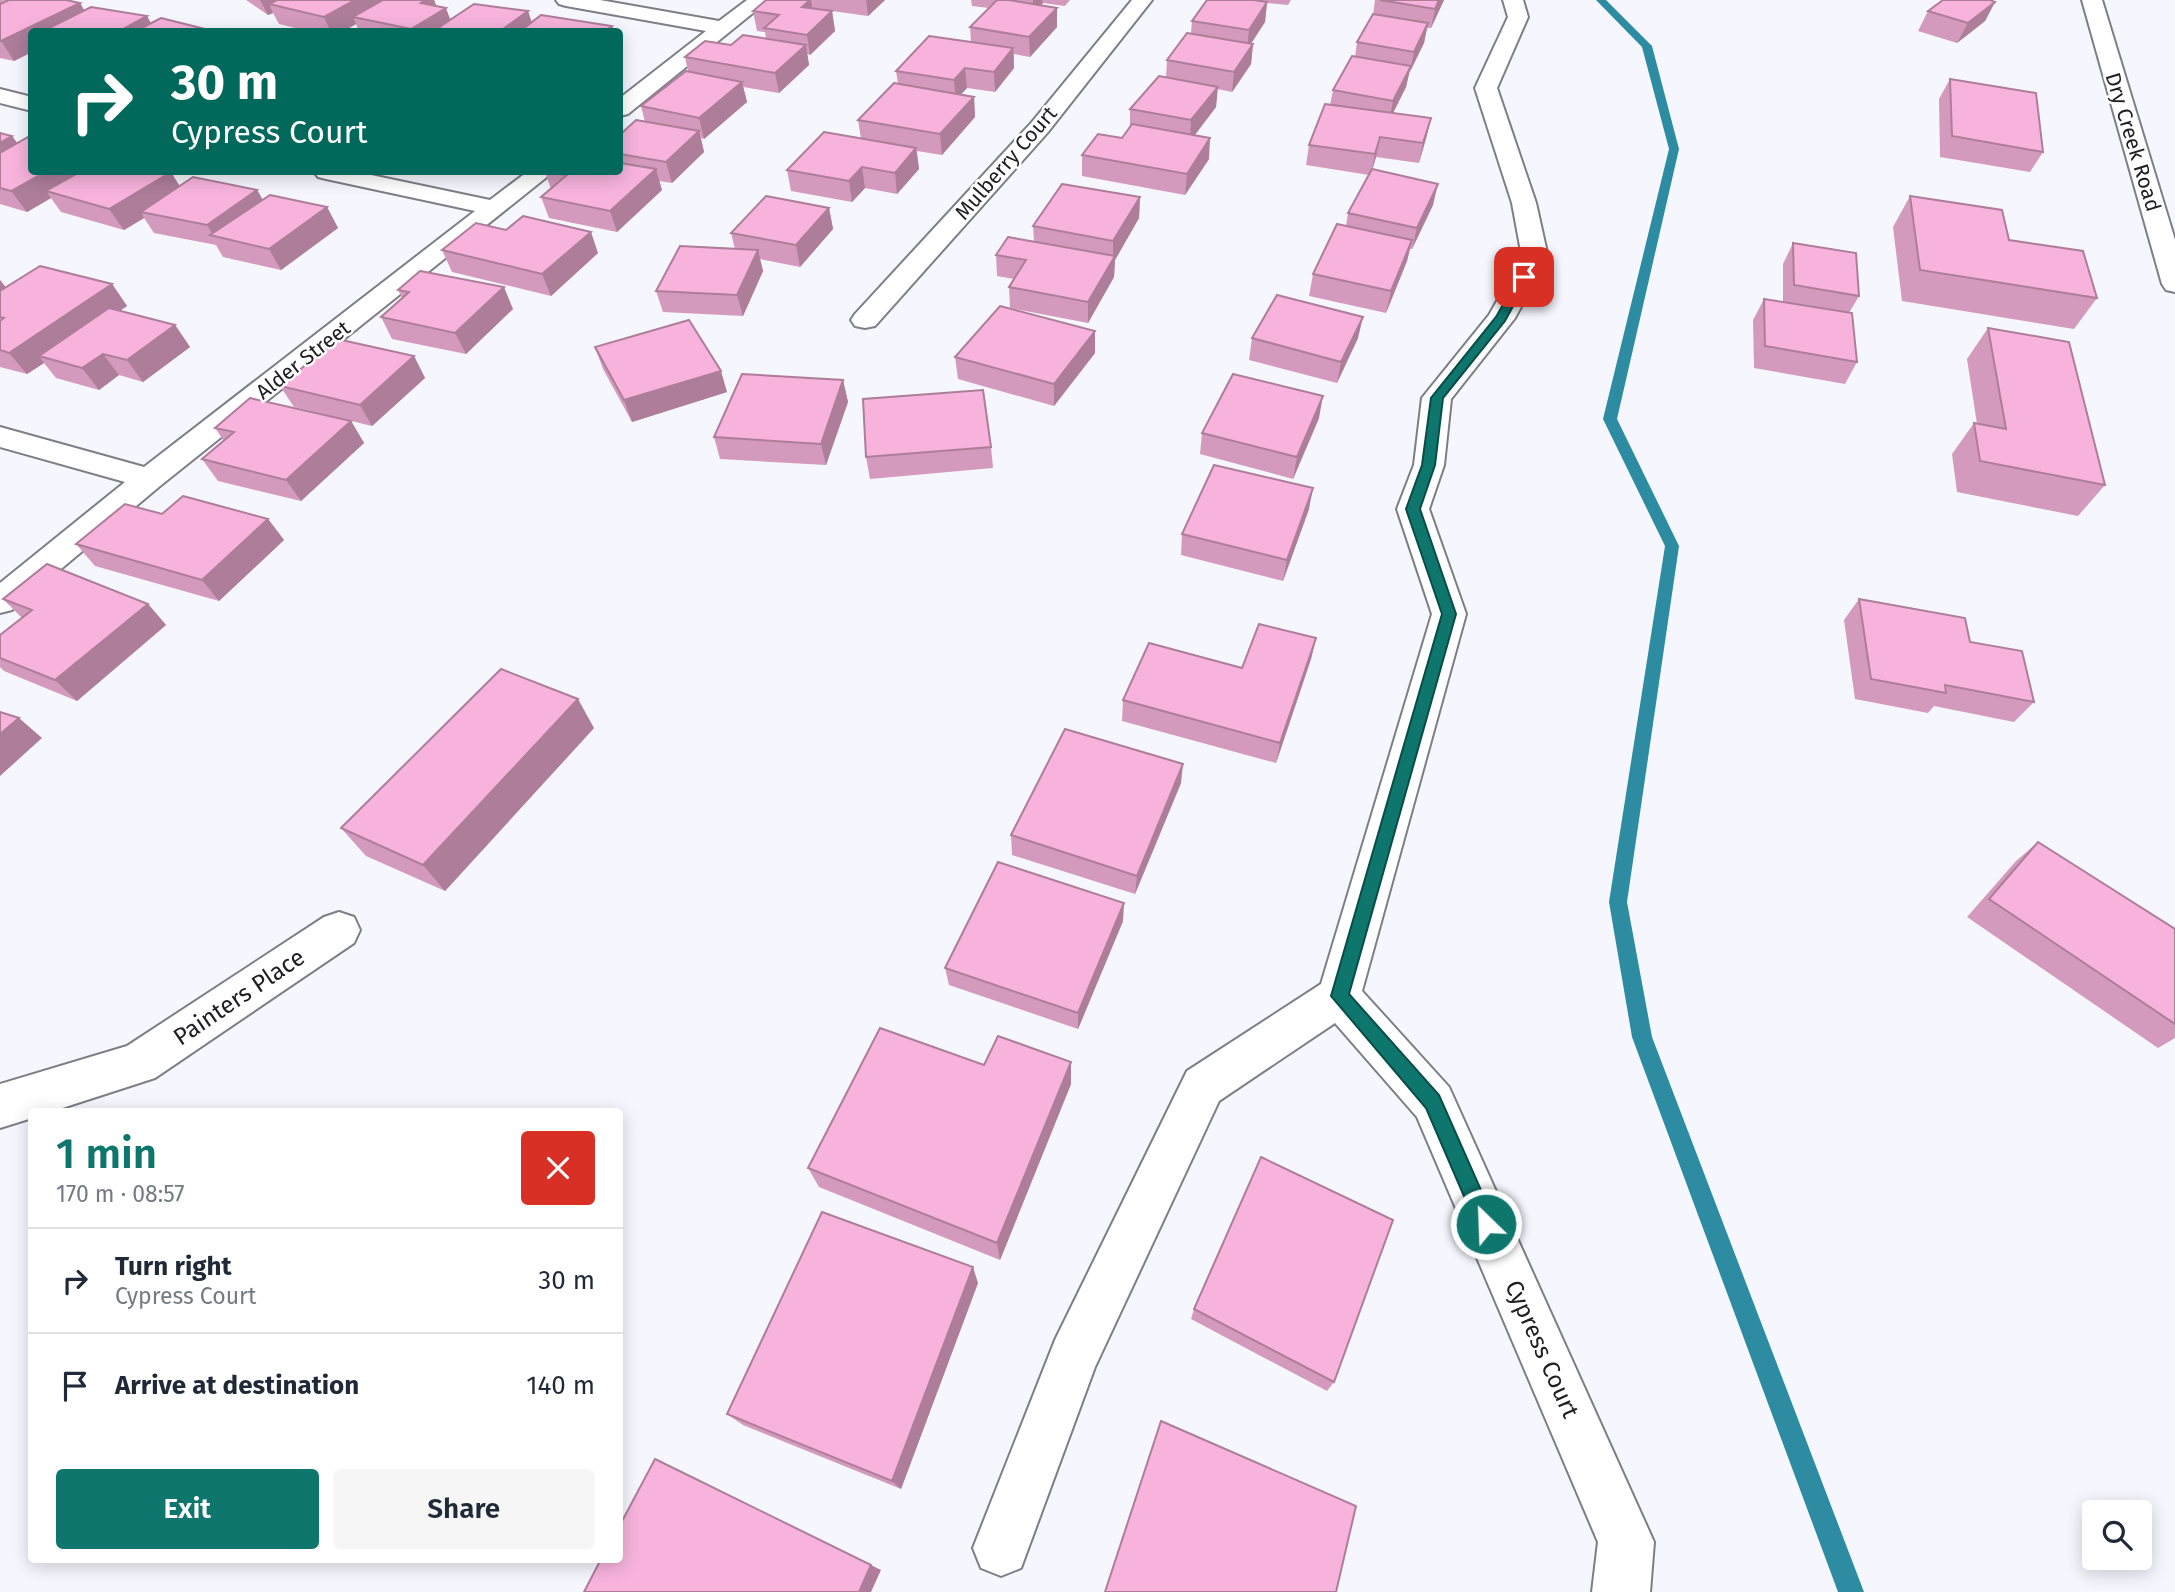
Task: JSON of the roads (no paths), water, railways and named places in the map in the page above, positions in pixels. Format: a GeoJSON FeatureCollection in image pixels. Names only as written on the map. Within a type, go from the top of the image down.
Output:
{"type":"FeatureCollection","features":[{"type":"Feature","properties":{"kind":"street"},"geometry":{"type":"LineString","coordinates":[[566,0],[723,28]]}},
{"type":"Feature","properties":{"kind":"street"},"geometry":{"type":"LineString","coordinates":[[623,107],[759,0]]}},
{"type":"Feature","properties":{"kind":"street","name":"Mulberry Court"},"geometry":{"type":"LineString","coordinates":[[865,320],[1040,127],[1142,0]]}},
{"type":"Feature","properties":{"kind":"street"},"geometry":{"type":"LineString","coordinates":[[1002,1548],[1073,1358],[1203,1086],[1339,996],[1449,614],[1413,509],[1429,465],[1437,398],[1501,318],[1535,257],[1524,204],[1486,88],[1518,17],[1513,0]]}},
{"type":"Feature","properties":{"kind":"street","name":"Dry Creek Road"},"geometry":{"type":"LineString","coordinates":[[2092,0],[2175,284]]}},
{"type":"Feature","properties":{"kind":"street"},"geometry":{"type":"LineString","coordinates":[[0,96],[28,103]]}},
{"type":"Feature","properties":{"kind":"street"},"geometry":{"type":"LineString","coordinates":[[340,175],[494,208]]}},
{"type":"Feature","properties":{"kind":"street","name":"Alder Street"},"geometry":{"type":"LineString","coordinates":[[0,601],[149,479],[537,175]]}},
{"type":"Feature","properties":{"kind":"street"},"geometry":{"type":"LineString","coordinates":[[0,437],[149,479]]}},
{"type":"Feature","properties":{"kind":"street","name":"Painters Place"},"geometry":{"type":"LineString","coordinates":[[0,1106],[139,1063],[339,930]]}},
{"type":"Feature","properties":{"kind":"street","name":"Cypress Court"},"geometry":{"type":"LineString","coordinates":[[1339,996],[1433,1101],[1626,1542],[1621,1592]]}},
{"type":"Feature","properties":{"kind":"waterway"},"geometry":{"type":"LineString","coordinates":[[1601,0],[1647,46],[1674,149],[1610,419],[1672,546],[1618,902],[1642,1037],[1851,1592]]}}]}
